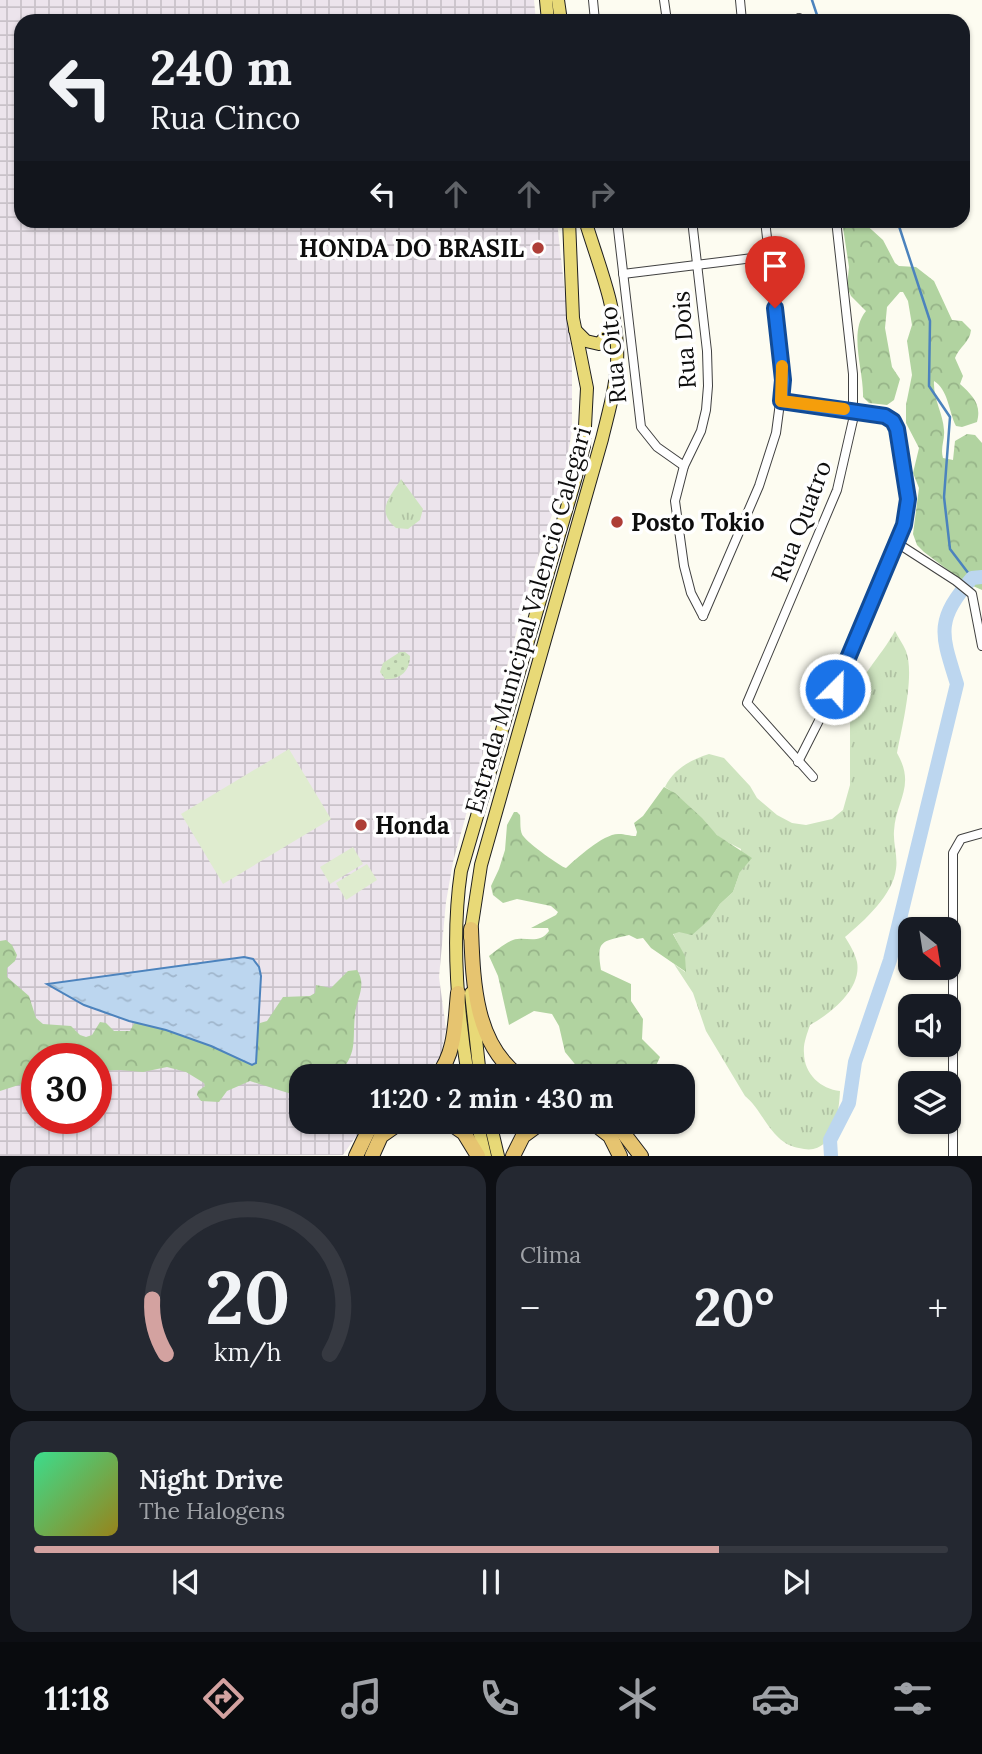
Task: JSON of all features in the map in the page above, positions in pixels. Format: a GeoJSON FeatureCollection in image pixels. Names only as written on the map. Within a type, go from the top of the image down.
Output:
{"type":"FeatureCollection","features":[{"type":"Feature","properties":{"kind":"highway"},"geometry":{"type":"LineString","coordinates":[[471,929],[476,990],[484,1027],[498,1058],[505,1064]]}},
{"type":"Feature","properties":{"kind":"highway"},"geometry":{"type":"LineString","coordinates":[[445,1064],[453,1041],[458,993]]}},
{"type":"Feature","properties":{"kind":"highway"},"geometry":{"type":"LineString","coordinates":[[356,1156],[367,1134]]}},
{"type":"Feature","properties":{"kind":"highway"},"geometry":{"type":"LineString","coordinates":[[372,1156],[385,1134]]}},
{"type":"Feature","properties":{"kind":"highway"},"geometry":{"type":"LineString","coordinates":[[465,1134],[478,1156]]}},
{"type":"Feature","properties":{"kind":"highway"},"geometry":{"type":"LineString","coordinates":[[513,1156],[526,1134]]}},
{"type":"Feature","properties":{"kind":"highway"},"geometry":{"type":"LineString","coordinates":[[607,1134],[620,1156]]}},
{"type":"Feature","properties":{"kind":"highway"},"geometry":{"type":"LineString","coordinates":[[624,1134],[641,1156]]}},
{"type":"Feature","properties":{"kind":"main road","name":"Estrada Municipal Valencio Calegari"},"geometry":{"type":"LineString","coordinates":[[467,1064],[458,993],[457,900],[461,871],[584,446],[587,388],[575,329],[569,228]]}},
{"type":"Feature","properties":{"kind":"main road","name":"Estrada Municipal Valencio Calegari"},"geometry":{"type":"LineString","coordinates":[[478,1064],[472,1017],[469,957],[476,887],[496,807],[602,439],[614,387],[617,358],[613,315],[588,228]]}},
{"type":"Feature","properties":{"kind":"main road"},"geometry":{"type":"LineString","coordinates":[[575,329],[586,341],[599,344],[610,332],[613,315]]}},
{"type":"Feature","properties":{"kind":"main road"},"geometry":{"type":"LineString","coordinates":[[480,1134],[485,1156]]}},
{"type":"Feature","properties":{"kind":"main road"},"geometry":{"type":"LineString","coordinates":[[493,1134],[498,1156]]}},
{"type":"Feature","properties":{"kind":"street","name":"Rua Oito"},"geometry":{"type":"LineString","coordinates":[[618,228],[642,426],[657,447],[684,466]]}},
{"type":"Feature","properties":{"kind":"street","name":"Rua Dois"},"geometry":{"type":"LineString","coordinates":[[693,228],[707,351],[707,398],[701,431],[684,466],[675,501],[684,566],[691,593],[703,616],[760,486],[776,433],[781,401]]}},
{"type":"Feature","properties":{"kind":"street"},"geometry":{"type":"LineString","coordinates":[[766,228],[781,359],[781,401],[855,410],[885,416],[893,421],[897,429],[908,499],[904,525],[897,543],[835,689],[798,762],[813,778]]}},
{"type":"Feature","properties":{"kind":"street","name":"Rua Quatro"},"geometry":{"type":"LineString","coordinates":[[798,762],[747,703],[837,490],[855,410],[837,228]]}},
{"type":"Feature","properties":{"kind":"street"},"geometry":{"type":"LineString","coordinates":[[623,274],[769,256]]}},
{"type":"Feature","properties":{"kind":"street"},"geometry":{"type":"LineString","coordinates":[[897,543],[972,594],[979,610],[982,646]]}},
{"type":"Feature","properties":{"kind":"street"},"geometry":{"type":"LineString","coordinates":[[953,1156],[953,853],[961,839],[982,833]]}},
{"type":"Feature","properties":{"kind":"shaded area"},"geometry":{"type":"Polygon","coordinates":[[[0,0],[534,0],[535,14],[14,14],[14,228],[558,228],[572,358],[572,431],[563,481],[532,576],[453,862],[446,902],[439,977],[446,1029],[440,1060],[433,1064],[289,1064],[289,1134],[358,1134],[343,1155],[0,1156],[0,0]]]}},
{"type":"Feature","properties":{"kind":"green space"},"geometry":{"type":"Polygon","coordinates":[[[843,228],[870,228],[883,240],[895,263],[899,266],[916,267],[934,281],[952,320],[962,321],[971,330],[969,338],[955,358],[963,376],[960,384],[977,405],[977,422],[962,427],[956,426],[945,395],[934,381],[934,388],[943,424],[943,458],[953,460],[955,441],[967,434],[975,435],[982,443],[982,590],[964,582],[917,545],[913,534],[919,488],[913,473],[919,448],[906,423],[906,405],[912,375],[907,341],[912,325],[908,301],[903,292],[900,292],[887,307],[885,328],[892,367],[900,379],[894,400],[887,405],[869,403],[863,397],[857,341],[861,320],[866,311],[851,296],[847,287],[849,267],[843,228]]]}},
{"type":"Feature","properties":{"kind":"green space"},"geometry":{"type":"Polygon","coordinates":[[[401,479],[423,509],[420,520],[408,529],[396,528],[385,510],[401,479]]]}},
{"type":"Feature","properties":{"kind":"green space"},"geometry":{"type":"Polygon","coordinates":[[[895,631],[906,651],[909,673],[907,701],[897,753],[905,775],[905,784],[895,820],[896,869],[884,898],[845,937],[857,962],[855,982],[843,1000],[810,1025],[804,1050],[807,1068],[820,1084],[840,1091],[833,1130],[822,1145],[814,1149],[804,1149],[788,1145],[778,1137],[745,1096],[706,1031],[693,993],[674,964],[685,972],[684,956],[673,933],[710,919],[720,904],[733,892],[740,872],[741,849],[718,836],[665,787],[683,766],[709,754],[724,758],[750,786],[757,798],[777,815],[792,823],[806,825],[832,819],[843,810],[850,785],[850,706],[864,676],[895,631]]]}},
{"type":"Feature","properties":{"kind":"green space"},"geometry":{"type":"Polygon","coordinates":[[[400,652],[410,656],[406,670],[400,676],[385,679],[380,672],[383,663],[400,652]]]}},
{"type":"Feature","properties":{"kind":"green space"},"geometry":{"type":"Polygon","coordinates":[[[289,749],[331,819],[223,884],[181,814],[289,749]]]}},
{"type":"Feature","properties":{"kind":"green space"},"geometry":{"type":"Polygon","coordinates":[[[664,787],[675,793],[717,835],[752,858],[740,872],[733,892],[720,904],[710,919],[692,935],[679,932],[673,934],[685,956],[686,972],[651,948],[643,938],[637,939],[629,935],[607,941],[601,947],[601,970],[631,984],[631,1001],[643,1019],[642,1039],[660,1057],[657,1064],[575,1064],[565,1052],[559,1026],[552,1014],[534,1011],[509,1025],[498,976],[489,956],[513,940],[541,938],[549,931],[548,928],[531,928],[558,912],[551,906],[517,899],[503,903],[493,895],[491,886],[505,850],[507,825],[514,812],[517,812],[520,815],[522,835],[566,868],[606,838],[619,834],[636,836],[634,823],[643,816],[664,787]]]}},
{"type":"Feature","properties":{"kind":"green space"},"geometry":{"type":"Polygon","coordinates":[[[353,847],[363,864],[330,884],[320,867],[353,847]]]}},
{"type":"Feature","properties":{"kind":"green space"},"geometry":{"type":"Polygon","coordinates":[[[367,864],[377,880],[346,900],[336,883],[367,864]]]}},
{"type":"Feature","properties":{"kind":"green space"},"geometry":{"type":"Polygon","coordinates":[[[6,940],[17,955],[7,968],[7,977],[29,996],[36,1018],[43,1024],[71,1026],[86,1037],[92,1035],[100,1022],[106,1023],[114,1031],[130,1031],[135,1022],[251,1035],[260,1023],[267,1021],[283,997],[310,996],[315,993],[316,985],[331,988],[348,971],[357,970],[361,986],[351,1054],[346,1064],[289,1064],[289,1093],[250,1081],[227,1091],[219,1102],[201,1101],[197,1095],[205,1086],[204,1083],[186,1072],[167,1067],[143,1072],[112,1070],[112,1043],[21,1043],[21,1084],[0,1091],[0,941],[6,940]]]}},
{"type":"Feature","properties":{"kind":"water"},"geometry":{"type":"Polygon","coordinates":[[[244,957],[253,959],[261,976],[256,1063],[252,1065],[211,1046],[84,1005],[47,984],[244,957]]]}},
{"type":"Feature","properties":{"kind":"waterway"},"geometry":{"type":"LineString","coordinates":[[812,0],[817,14]]}},
{"type":"Feature","properties":{"kind":"waterway"},"geometry":{"type":"LineString","coordinates":[[900,228],[930,321],[929,386],[950,417],[944,497],[950,549],[972,578]]}},
{"type":"Feature","properties":{"kind":"waterway"},"geometry":{"type":"LineString","coordinates":[[831,1156],[830,1140],[849,1103],[855,1062],[890,960],[957,684],[945,639],[947,617],[972,578],[982,577]]}},
{"type":"Feature","properties":{"kind":"slow traffic"},"geometry":{"type":"LineString","coordinates":[[782,366],[781,401],[844,409]]}},
{"type":"Feature","properties":{"kind":"place","name":"HONDA DO BRASIL"},"geometry":{"type":"Point","coordinates":[538,248]}},
{"type":"Feature","properties":{"kind":"place","name":"Posto Tokio"},"geometry":{"type":"Point","coordinates":[617,522]}},
{"type":"Feature","properties":{"kind":"place","name":"Honda"},"geometry":{"type":"Point","coordinates":[361,825]}},
{"type":"Feature","properties":{"kind":"route"},"geometry":{"type":"LineString","coordinates":[[775,308],[783,380],[781,401],[885,416],[893,421],[897,429],[908,499],[907,513],[897,543],[835,689]]}}]}
